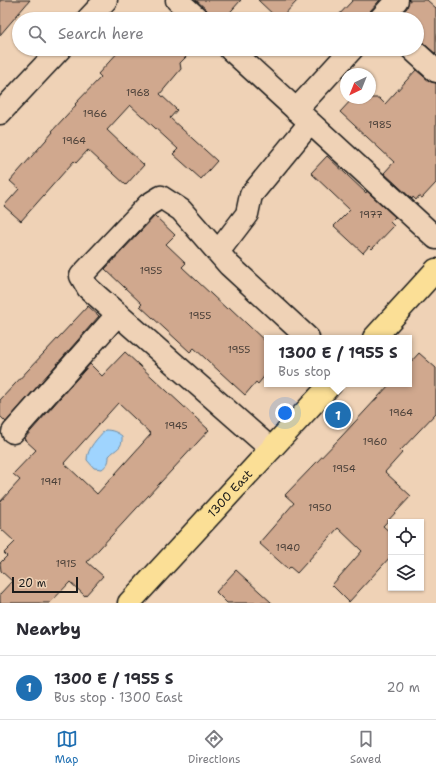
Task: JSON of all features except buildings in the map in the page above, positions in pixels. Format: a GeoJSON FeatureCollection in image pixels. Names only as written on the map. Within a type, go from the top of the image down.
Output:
{"type":"FeatureCollection","features":[{"type":"Feature","properties":{"kind":"main road"},"geometry":{"type":"LineString","coordinates":[[377,335],[436,270]]}},
{"type":"Feature","properties":{"kind":"main road","name":"1300 East"},"geometry":{"type":"LineString","coordinates":[[129,603],[328,387]]}},
{"type":"Feature","properties":{"kind":"street"},"geometry":{"type":"LineString","coordinates":[[95,12],[106,0]]}},
{"type":"Feature","properties":{"kind":"street"},"geometry":{"type":"LineString","coordinates":[[177,0],[190,12]]}},
{"type":"Feature","properties":{"kind":"street"},"geometry":{"type":"LineString","coordinates":[[386,12],[397,0]]}},
{"type":"Feature","properties":{"kind":"street"},"geometry":{"type":"LineString","coordinates":[[0,113],[53,56]]}},
{"type":"Feature","properties":{"kind":"street"},"geometry":{"type":"LineString","coordinates":[[238,56],[436,238]]}},
{"type":"Feature","properties":{"kind":"street"},"geometry":{"type":"LineString","coordinates":[[218,252],[247,214],[251,194],[303,116],[347,56]]}},
{"type":"Feature","properties":{"kind":"street"},"geometry":{"type":"LineString","coordinates":[[420,56],[436,71]]}},
{"type":"Feature","properties":{"kind":"street"},"geometry":{"type":"LineString","coordinates":[[271,449],[88,288],[81,276],[148,205],[161,198],[181,210],[229,265],[305,335]]}},
{"type":"Feature","properties":{"kind":"street"},"geometry":{"type":"LineString","coordinates":[[13,432],[118,314]]}},
{"type":"Feature","properties":{"kind":"water"},"geometry":{"type":"Polygon","coordinates":[[[105,430],[118,433],[122,436],[122,440],[120,446],[109,456],[108,462],[104,468],[94,468],[87,460],[87,456],[93,444],[105,430]]]}},
{"type":"Feature","properties":{"kind":"place","name":"1300 E / 1955 S"},"geometry":{"type":"Point","coordinates":[338,415]}}]}
